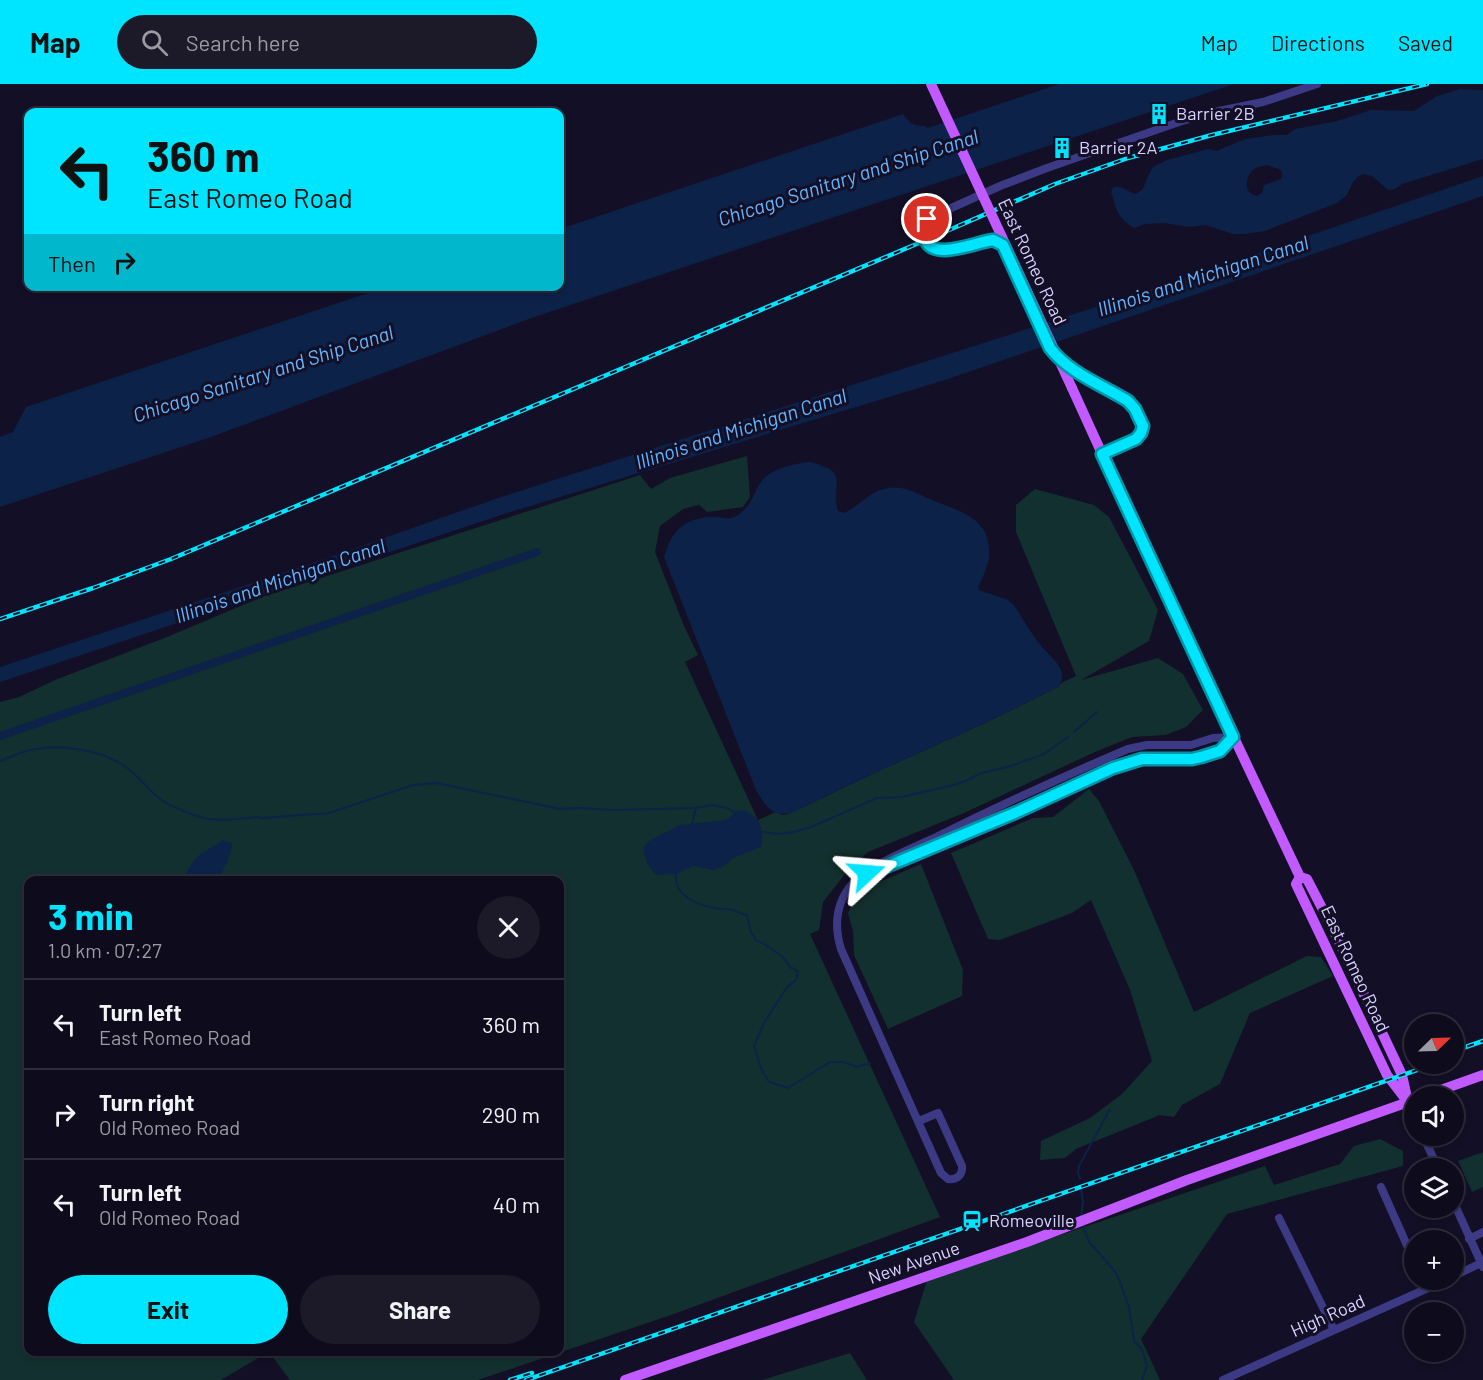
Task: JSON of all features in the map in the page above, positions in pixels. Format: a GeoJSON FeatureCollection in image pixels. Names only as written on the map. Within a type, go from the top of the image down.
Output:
{"type":"FeatureCollection","features":[{"type":"Feature","properties":{"kind":"main road","name":"East Romeo Road"},"geometry":{"type":"LineString","coordinates":[[931,84],[1300,877],[1296,884],[1389,1079],[1404,1094]]}},
{"type":"Feature","properties":{"kind":"main road"},"geometry":{"type":"LineString","coordinates":[[1452,1086],[1483,1075]]}},
{"type":"Feature","properties":{"kind":"main road","name":"New Avenue"},"geometry":{"type":"LineString","coordinates":[[625,1380],[1016,1246],[1187,1180],[1404,1103]]}},
{"type":"Feature","properties":{"kind":"street"},"geometry":{"type":"LineString","coordinates":[[1102,454],[1136,439],[1141,433],[1143,426],[1135,409],[1128,401],[1067,366],[1050,348],[1003,245],[993,240],[941,251],[936,250],[930,246],[924,236],[924,224],[927,219],[1000,186],[1069,160],[1179,122],[1263,102],[1317,84]]}},
{"type":"Feature","properties":{"kind":"street"},"geometry":{"type":"LineString","coordinates":[[919,1121],[938,1113],[962,1166],[959,1177],[948,1179],[941,1173],[841,949],[838,940],[837,914],[843,897],[852,884],[876,866],[1005,803],[1128,749],[1147,745],[1191,745],[1213,738],[1233,737]]}},
{"type":"Feature","properties":{"kind":"street"},"geometry":{"type":"LineString","coordinates":[[867,873],[985,826],[1131,761],[1201,757],[1220,751],[1233,737]]}},
{"type":"Feature","properties":{"kind":"street"},"geometry":{"type":"LineString","coordinates":[[1381,1187],[1404,1239]]}},
{"type":"Feature","properties":{"kind":"street"},"geometry":{"type":"LineString","coordinates":[[1279,1218],[1334,1330]]}},
{"type":"Feature","properties":{"kind":"street"},"geometry":{"type":"LineString","coordinates":[[1460,1218],[1482,1265],[1464,1272]]}},
{"type":"Feature","properties":{"kind":"street"},"geometry":{"type":"LineString","coordinates":[[1469,1239],[1483,1233]]}},
{"type":"Feature","properties":{"kind":"street","name":"High Road"},"geometry":{"type":"LineString","coordinates":[[1224,1380],[1423,1290]]}},
{"type":"Feature","properties":{"kind":"green space"},"geometry":{"type":"Polygon","coordinates":[[[747,456],[750,497],[743,507],[707,512],[699,505],[683,509],[660,526],[655,552],[698,655],[685,662],[758,820],[776,812],[783,815],[791,813],[985,723],[1076,676],[1016,532],[1016,505],[1035,489],[1094,505],[1109,517],[1158,610],[1149,641],[1081,680],[1158,658],[1183,674],[1203,710],[1186,727],[1166,735],[1132,737],[964,813],[868,852],[850,868],[823,902],[819,930],[810,934],[940,1217],[671,1315],[564,1351],[564,876],[24,876],[24,1356],[261,1356],[221,1380],[0,1380],[0,702],[19,697],[55,680],[262,597],[640,475],[651,489],[670,478],[747,456]]]}},
{"type":"Feature","properties":{"kind":"green space"},"geometry":{"type":"Polygon","coordinates":[[[1089,789],[1099,801],[1134,870],[1194,1012],[1307,956],[1321,957],[1333,976],[1250,1013],[1220,1084],[1182,1105],[1174,1117],[1160,1115],[1076,1149],[1065,1158],[1040,1160],[1041,1141],[1090,1118],[1122,1094],[1152,1061],[1130,990],[1091,900],[1072,913],[1000,940],[988,939],[951,853],[1033,818],[1053,817],[1089,789]]]}},
{"type":"Feature","properties":{"kind":"green space"},"geometry":{"type":"Polygon","coordinates":[[[921,864],[963,970],[962,996],[888,1029],[854,955],[853,931],[848,913],[855,900],[870,886],[921,864]]]}},
{"type":"Feature","properties":{"kind":"green space"},"geometry":{"type":"Polygon","coordinates":[[[1380,1139],[1403,1151],[1403,1166],[1227,1214],[1141,1339],[1160,1380],[954,1380],[914,1322],[927,1280],[1265,1166],[1274,1185],[1340,1164],[1354,1146],[1380,1139]]]}},
{"type":"Feature","properties":{"kind":"green space"},"geometry":{"type":"Polygon","coordinates":[[[1483,1152],[1483,1187],[1472,1192],[1464,1174],[1464,1159],[1483,1152]]]}},
{"type":"Feature","properties":{"kind":"green space"},"geometry":{"type":"Polygon","coordinates":[[[850,1353],[867,1380],[762,1380],[850,1353]]]}},
{"type":"Feature","properties":{"kind":"green space"},"geometry":{"type":"Polygon","coordinates":[[[272,1356],[549,1356],[478,1380],[290,1380],[272,1356]]]}},
{"type":"Feature","properties":{"kind":"water","name":"Chicago Sanitary and Ship Canal"},"geometry":{"type":"Polygon","coordinates":[[[1059,84],[1234,84],[534,317],[208,438],[0,507],[0,437],[13,432],[26,407],[374,291],[564,291],[564,228],[903,114],[912,123],[928,128],[1059,84]]]}},
{"type":"Feature","properties":{"kind":"water"},"geometry":{"type":"Polygon","coordinates":[[[1460,89],[1483,90],[1483,159],[1388,190],[1372,176],[1362,174],[1338,203],[1265,231],[1245,234],[1233,234],[1206,225],[1189,227],[1164,223],[1145,224],[1134,228],[1121,217],[1114,204],[1111,192],[1113,187],[1136,194],[1143,189],[1153,167],[1167,160],[1208,149],[1216,151],[1245,139],[1287,135],[1295,129],[1337,121],[1371,110],[1414,111],[1437,96],[1460,89]],[[1267,165],[1259,167],[1251,173],[1247,180],[1247,188],[1257,196],[1262,193],[1264,185],[1281,179],[1281,170],[1267,165]]]}},
{"type":"Feature","properties":{"kind":"water","name":"Illinois and Michigan Canal"},"geometry":{"type":"Polygon","coordinates":[[[1483,176],[1483,196],[945,380],[504,514],[0,682],[0,667],[324,559],[498,498],[1165,285],[1483,176]]]}},
{"type":"Feature","properties":{"kind":"water"},"geometry":{"type":"Polygon","coordinates":[[[810,462],[831,470],[835,475],[838,511],[844,513],[875,492],[894,487],[911,491],[954,508],[972,518],[980,525],[989,544],[989,557],[979,590],[1008,600],[1014,605],[1037,641],[1058,665],[1062,677],[1058,687],[985,723],[791,813],[784,814],[769,809],[756,790],[664,557],[672,537],[685,524],[701,518],[736,516],[748,506],[764,478],[776,470],[810,462]]]}},
{"type":"Feature","properties":{"kind":"water"},"geometry":{"type":"Polygon","coordinates":[[[741,810],[753,815],[760,824],[761,847],[733,858],[724,866],[714,870],[693,866],[676,874],[659,875],[654,873],[647,863],[644,847],[649,841],[680,825],[725,820],[734,812],[741,810]]]}},
{"type":"Feature","properties":{"kind":"water"},"geometry":{"type":"Polygon","coordinates":[[[222,840],[232,843],[229,858],[220,876],[185,876],[197,857],[222,840]]]}},
{"type":"Feature","properties":{"kind":"waterway"},"geometry":{"type":"LineString","coordinates":[[0,736],[537,552]]}},
{"type":"Feature","properties":{"kind":"waterway"},"geometry":{"type":"LineString","coordinates":[[1074,732],[1097,712]]}},
{"type":"Feature","properties":{"kind":"waterway"},"geometry":{"type":"LineString","coordinates":[[763,832],[779,834],[794,832],[811,827],[877,798],[901,797],[950,786],[981,773],[1011,766],[1044,754],[1068,737]]}},
{"type":"Feature","properties":{"kind":"waterway"},"geometry":{"type":"LineString","coordinates":[[0,761],[35,749],[57,747],[92,752],[123,765],[164,802],[205,818],[224,820],[329,813],[413,785],[437,783],[560,809],[696,808],[712,805],[734,812]]}},
{"type":"Feature","properties":{"kind":"waterway"},"geometry":{"type":"LineString","coordinates":[[692,824],[696,808]]}},
{"type":"Feature","properties":{"kind":"waterway"},"geometry":{"type":"LineString","coordinates":[[676,874],[678,888],[688,898],[707,907],[733,910],[747,915],[751,932],[756,940],[783,957],[790,967],[798,971],[796,980],[787,987],[764,1023],[754,1046],[761,1068],[769,1082],[788,1088],[830,1062],[843,1062],[857,1067],[870,1063]]}},
{"type":"Feature","properties":{"kind":"waterway"},"geometry":{"type":"LineString","coordinates":[[1080,1179],[1079,1166],[1110,1109]]}},
{"type":"Feature","properties":{"kind":"waterway"},"geometry":{"type":"LineString","coordinates":[[1081,1189],[1083,1202],[1081,1217]]}},
{"type":"Feature","properties":{"kind":"waterway"},"geometry":{"type":"LineString","coordinates":[[1083,1227],[1089,1242],[1118,1277],[1129,1307],[1134,1341],[1142,1349],[1147,1366],[1142,1380]]}},
{"type":"Feature","properties":{"kind":"railway"},"geometry":{"type":"LineString","coordinates":[[0,619],[171,559],[1055,184],[1128,158],[1212,135],[1427,84]]}},
{"type":"Feature","properties":{"kind":"railway"},"geometry":{"type":"LineString","coordinates":[[1464,1048],[1483,1041]]}},
{"type":"Feature","properties":{"kind":"railway"},"geometry":{"type":"LineString","coordinates":[[526,1380],[1405,1074]]}},
{"type":"Feature","properties":{"kind":"railway"},"geometry":{"type":"LineString","coordinates":[[510,1380],[532,1373]]}},
{"type":"Feature","properties":{"kind":"place","name":"Barrier 2B"},"geometry":{"type":"Point","coordinates":[1159,114]}},
{"type":"Feature","properties":{"kind":"place","name":"Barrier 2A"},"geometry":{"type":"Point","coordinates":[1062,148]}},
{"type":"Feature","properties":{"kind":"place","name":"Romeoville"},"geometry":{"type":"Point","coordinates":[972,1221]}},
{"type":"Feature","properties":{"kind":"route"},"geometry":{"type":"LineString","coordinates":[[867,873],[1017,812],[1131,761],[1201,757],[1220,751],[1233,737],[1102,454],[1136,439],[1141,433],[1143,426],[1135,409],[1128,401],[1067,366],[1056,356],[1050,348],[1003,245],[993,240],[941,251],[936,250],[930,246],[924,236],[924,224],[927,219]]}}]}
